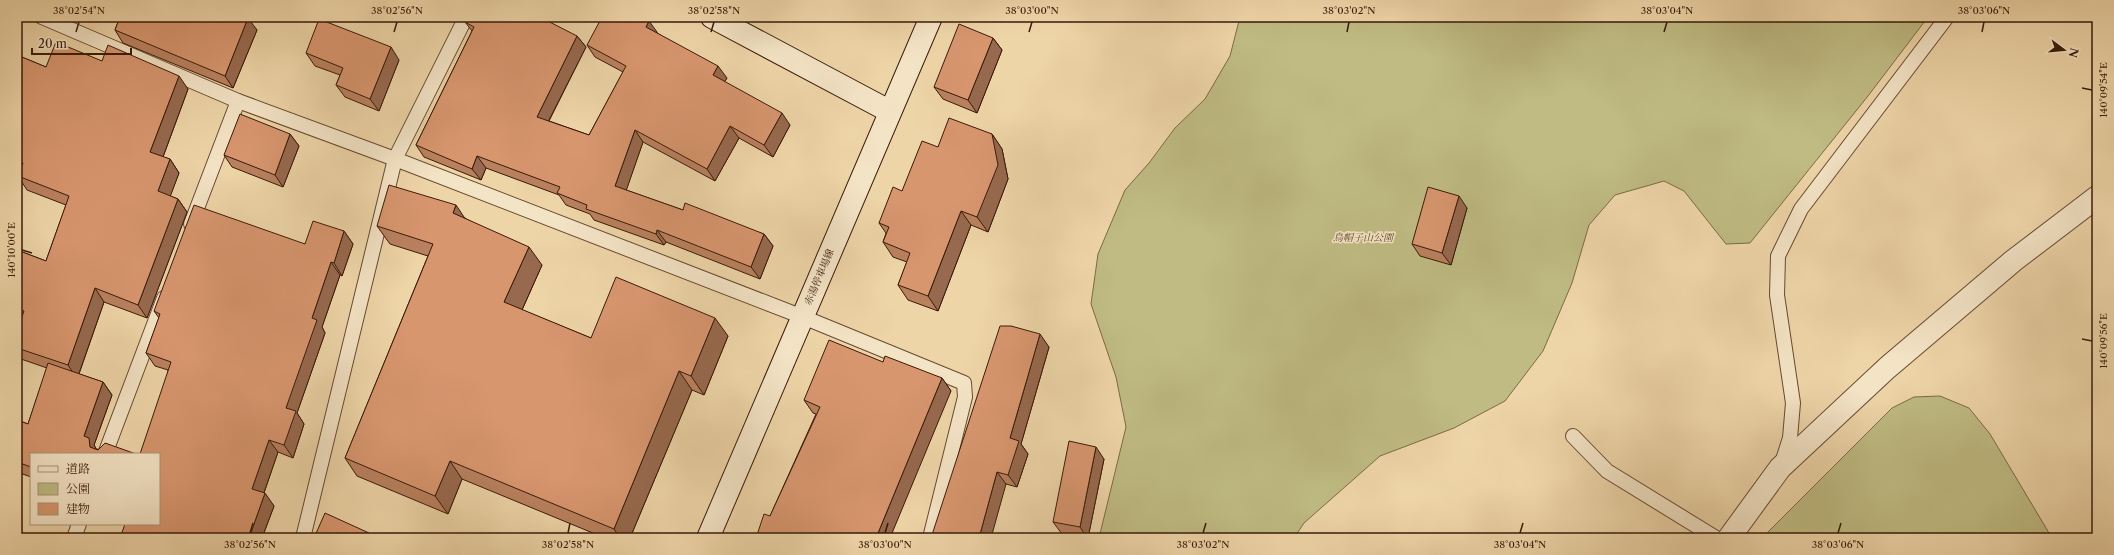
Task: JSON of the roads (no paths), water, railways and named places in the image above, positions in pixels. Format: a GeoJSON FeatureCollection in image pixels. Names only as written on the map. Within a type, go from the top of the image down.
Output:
{"type":"FeatureCollection","features":[{"type":"Feature","properties":{"kind":"street"},"geometry":{"type":"LineString","coordinates":[[712,17],[889,111]]}},
{"type":"Feature","properties":{"kind":"street","name":"赤湯停車場線"},"geometry":{"type":"LineString","coordinates":[[708,538],[803,317],[889,111],[931,17]]}},
{"type":"Feature","properties":{"kind":"street"},"geometry":{"type":"LineString","coordinates":[[1729,538],[1780,468],[1911,347],[2013,260],[2097,197]]}},
{"type":"Feature","properties":{"kind":"lane"},"geometry":{"type":"LineString","coordinates":[[42,17],[238,101],[395,159],[803,317],[964,383],[965,397],[930,538]]}},
{"type":"Feature","properties":{"kind":"lane"},"geometry":{"type":"LineString","coordinates":[[303,538],[395,159],[466,17]]}},
{"type":"Feature","properties":{"kind":"lane"},"geometry":{"type":"LineString","coordinates":[[1780,468],[1790,438],[1793,403],[1777,294],[1778,256],[1801,209],[1947,17]]}},
{"type":"Feature","properties":{"kind":"lane"},"geometry":{"type":"LineString","coordinates":[[188,233],[238,101]]}},
{"type":"Feature","properties":{"kind":"lane"},"geometry":{"type":"LineString","coordinates":[[105,453],[169,285]]}},
{"type":"Feature","properties":{"kind":"lane"},"geometry":{"type":"LineString","coordinates":[[1573,436],[1607,471],[1716,538]]}},
{"type":"Feature","properties":{"kind":"lane"},"geometry":{"type":"LineString","coordinates":[[74,538],[79,525]]}},
{"type":"Feature","properties":{"kind":"park label","name":"烏帽子山公園"},"geometry":{"type":"Point","coordinates":[1363,237]}}]}
